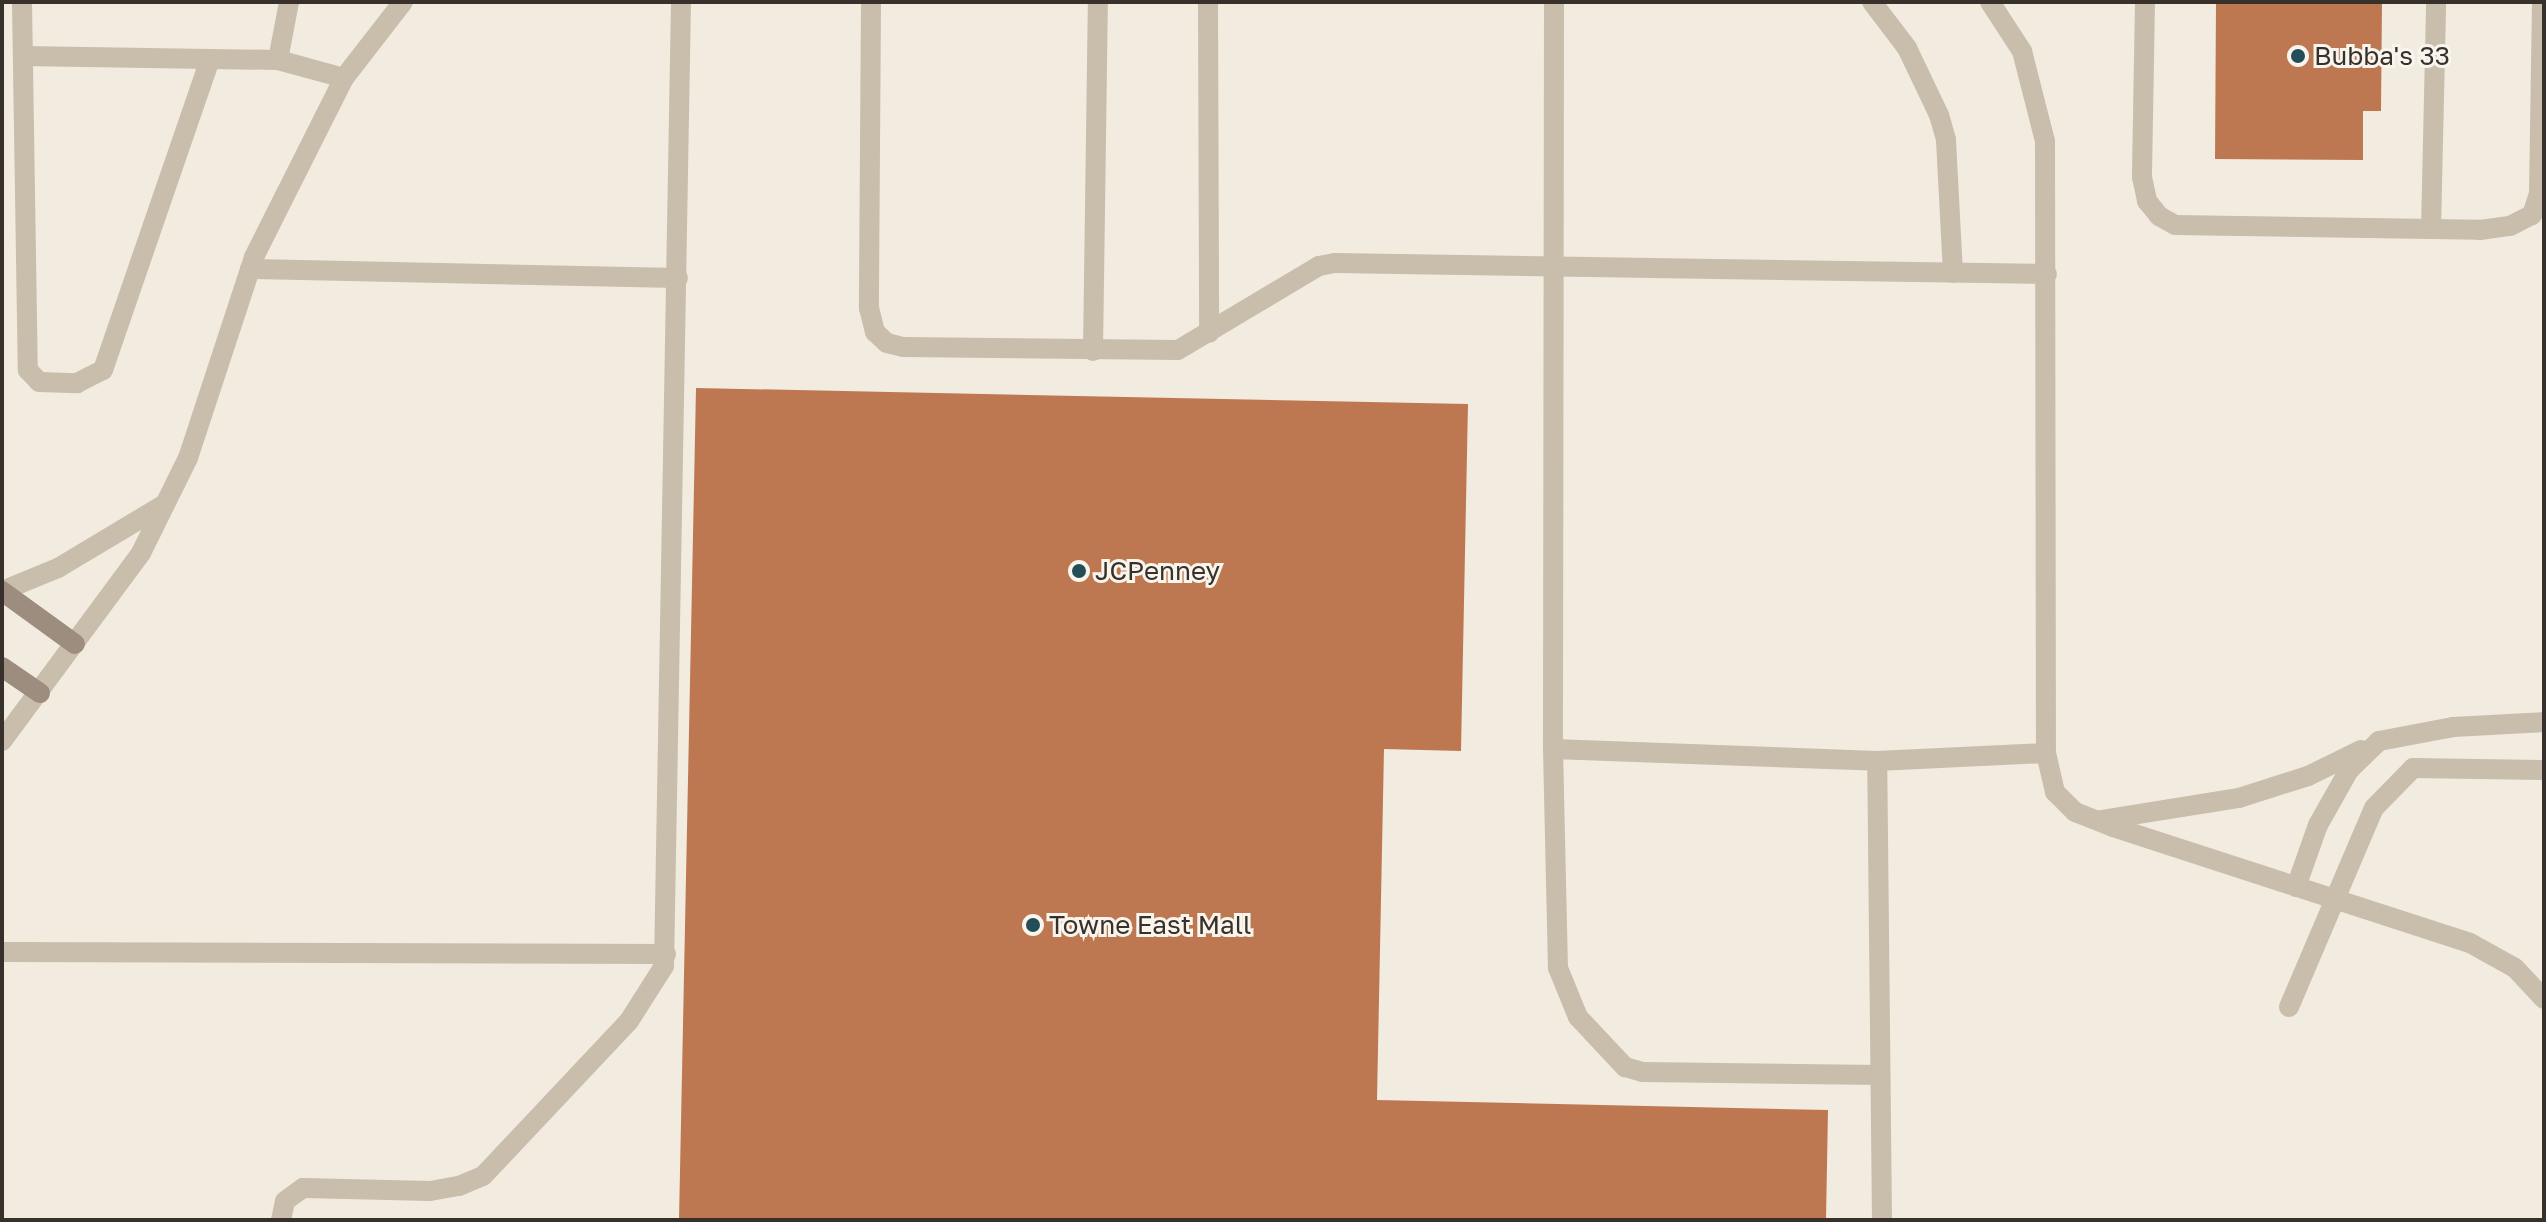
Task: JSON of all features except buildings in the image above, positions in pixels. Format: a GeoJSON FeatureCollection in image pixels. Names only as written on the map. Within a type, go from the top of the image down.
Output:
{"type":"FeatureCollection","features":[{"type":"Feature","properties":{"kind":"main road"},"geometry":{"type":"LineString","coordinates":[[2,591],[75,644]]}},
{"type":"Feature","properties":{"kind":"main road"},"geometry":{"type":"LineString","coordinates":[[2,667],[40,693]]}},
{"type":"Feature","properties":{"kind":"lane"},"geometry":{"type":"LineString","coordinates":[[22,2],[28,370],[39,382],[77,383],[103,370],[210,59]]}},
{"type":"Feature","properties":{"kind":"lane"},"geometry":{"type":"LineString","coordinates":[[278,60],[289,2]]}},
{"type":"Feature","properties":{"kind":"lane"},"geometry":{"type":"LineString","coordinates":[[2,741],[141,553],[188,458],[250,269],[344,78],[403,2]]}},
{"type":"Feature","properties":{"kind":"lane"},"geometry":{"type":"LineString","coordinates":[[281,1220],[285,1201],[303,1188],[430,1191],[459,1186],[483,1176],[629,1021],[651,992],[664,966],[681,2]]}},
{"type":"Feature","properties":{"kind":"lane"},"geometry":{"type":"LineString","coordinates":[[871,2],[869,308],[875,332],[887,343],[903,347],[1178,350],[1319,266],[1335,263],[2047,274]]}},
{"type":"Feature","properties":{"kind":"lane"},"geometry":{"type":"LineString","coordinates":[[1093,351],[1098,2]]}},
{"type":"Feature","properties":{"kind":"lane"},"geometry":{"type":"LineString","coordinates":[[1208,2],[1209,333]]}},
{"type":"Feature","properties":{"kind":"lane"},"geometry":{"type":"LineString","coordinates":[[1554,2],[1553,749],[1558,968],[1578,1017],[1625,1067],[1642,1072],[1880,1075]]}},
{"type":"Feature","properties":{"kind":"lane"},"geometry":{"type":"LineString","coordinates":[[1872,2],[1907,48],[1939,115],[1946,140],[1953,273]]}},
{"type":"Feature","properties":{"kind":"lane"},"geometry":{"type":"LineString","coordinates":[[1990,2],[2022,51],[2045,141],[2046,753],[2055,792],[2075,812],[2098,821],[2470,943],[2515,968],[2544,999]]}},
{"type":"Feature","properties":{"kind":"lane"},"geometry":{"type":"LineString","coordinates":[[2145,2],[2142,177],[2147,201],[2159,216],[2175,225],[2431,229],[2510,226],[2532,215],[2539,194],[2542,2]]}},
{"type":"Feature","properties":{"kind":"lane"},"geometry":{"type":"LineString","coordinates":[[2431,229],[2436,2]]}},
{"type":"Feature","properties":{"kind":"lane"},"geometry":{"type":"LineString","coordinates":[[23,56],[278,60],[344,78]]}},
{"type":"Feature","properties":{"kind":"lane"},"geometry":{"type":"LineString","coordinates":[[250,269],[678,278]]}},
{"type":"Feature","properties":{"kind":"lane"},"geometry":{"type":"LineString","coordinates":[[2,591],[58,568],[165,504]]}},
{"type":"Feature","properties":{"kind":"lane"},"geometry":{"type":"LineString","coordinates":[[2098,821],[2239,798],[2308,776],[2379,741],[2453,727],[2544,722]]}},
{"type":"Feature","properties":{"kind":"lane"},"geometry":{"type":"LineString","coordinates":[[2296,887],[2318,825],[2349,770],[2379,741]]}},
{"type":"Feature","properties":{"kind":"lane"},"geometry":{"type":"LineString","coordinates":[[1553,749],[1877,761],[2046,753]]}},
{"type":"Feature","properties":{"kind":"lane"},"geometry":{"type":"LineString","coordinates":[[1877,761],[1882,1220]]}},
{"type":"Feature","properties":{"kind":"lane"},"geometry":{"type":"LineString","coordinates":[[2289,1007],[2374,808],[2413,768],[2544,770]]}},
{"type":"Feature","properties":{"kind":"lane"},"geometry":{"type":"LineString","coordinates":[[2,952],[666,954]]}},
{"type":"Feature","properties":{"kind":"place","name":"Bubba's 33"},"geometry":{"type":"Point","coordinates":[2298,56]}},
{"type":"Feature","properties":{"kind":"place","name":"JCPenney"},"geometry":{"type":"Point","coordinates":[1079,571]}},
{"type":"Feature","properties":{"kind":"place","name":"Towne East Mall"},"geometry":{"type":"Point","coordinates":[1033,925]}}]}
